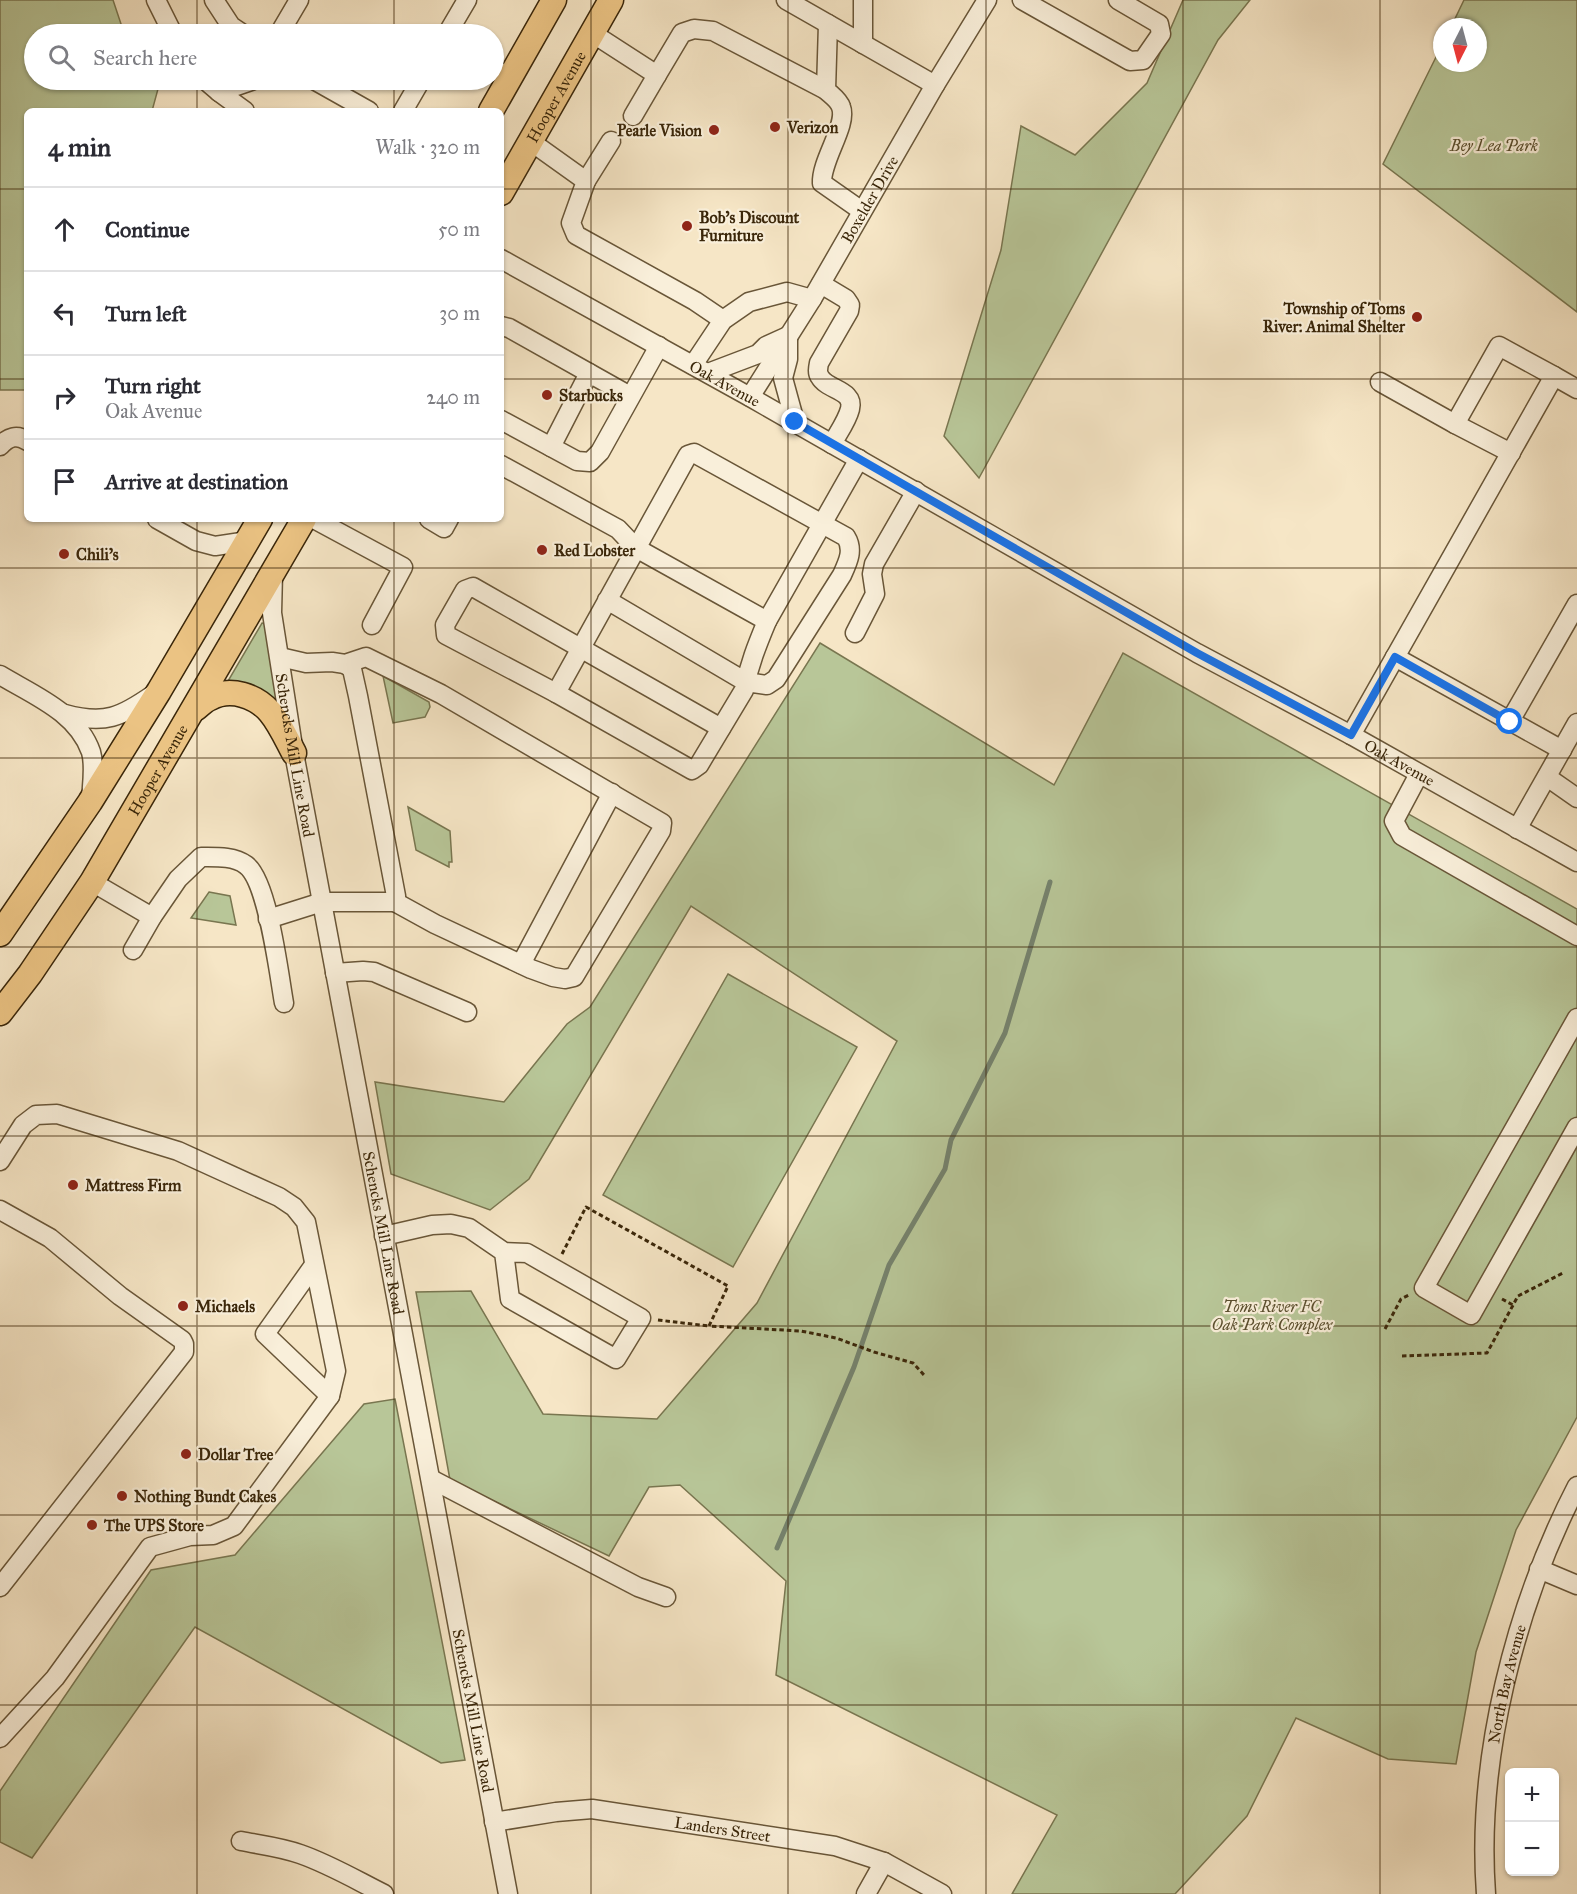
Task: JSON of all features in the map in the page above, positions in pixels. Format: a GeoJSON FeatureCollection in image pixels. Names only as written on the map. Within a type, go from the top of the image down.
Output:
{"type":"FeatureCollection","features":[{"type":"Feature","properties":{"kind":"main road"},"geometry":{"type":"LineString","coordinates":[[504,70],[554,0]]}},
{"type":"Feature","properties":{"kind":"main road","name":"Hooper Avenue"},"geometry":{"type":"LineString","coordinates":[[504,188],[611,0]]}},
{"type":"Feature","properties":{"kind":"main road"},"geometry":{"type":"LineString","coordinates":[[492,108],[497,90]]}},
{"type":"Feature","properties":{"kind":"main road"},"geometry":{"type":"LineString","coordinates":[[0,934],[90,802],[159,691],[258,522]]}},
{"type":"Feature","properties":{"kind":"main road","name":"Hooper Avenue"},"geometry":{"type":"LineString","coordinates":[[0,1013],[30,974],[92,882],[302,522]]}},
{"type":"Feature","properties":{"kind":"main road"},"geometry":{"type":"LineString","coordinates":[[193,710],[211,698],[224,694],[236,694],[257,700],[272,713],[294,753]]}},
{"type":"Feature","properties":{"kind":"street"},"geometry":{"type":"LineString","coordinates":[[156,0],[168,24]]}},
{"type":"Feature","properties":{"kind":"street"},"geometry":{"type":"LineString","coordinates":[[214,0],[230,24]]}},
{"type":"Feature","properties":{"kind":"street"},"geometry":{"type":"LineString","coordinates":[[285,24],[299,0]]}},
{"type":"Feature","properties":{"kind":"street"},"geometry":{"type":"LineString","coordinates":[[453,24],[467,0]]}},
{"type":"Feature","properties":{"kind":"street"},"geometry":{"type":"LineString","coordinates":[[786,0],[935,85]]}},
{"type":"Feature","properties":{"kind":"street"},"geometry":{"type":"LineString","coordinates":[[863,0],[863,44]]}},
{"type":"Feature","properties":{"kind":"street","name":"Boxelder Drive"},"geometry":{"type":"LineString","coordinates":[[750,397],[816,291],[987,0]]}},
{"type":"Feature","properties":{"kind":"street"},"geometry":{"type":"LineString","coordinates":[[1022,0],[1130,61],[1143,60],[1161,34],[1159,24],[1118,0]]}},
{"type":"Feature","properties":{"kind":"street"},"geometry":{"type":"LineString","coordinates":[[825,90],[828,24]]}},
{"type":"Feature","properties":{"kind":"street"},"geometry":{"type":"LineString","coordinates":[[633,116],[682,33],[694,29],[713,31],[825,90],[841,105],[843,116],[821,173],[822,183],[862,211]]}},
{"type":"Feature","properties":{"kind":"street"},"geometry":{"type":"LineString","coordinates":[[592,33],[657,75]]}},
{"type":"Feature","properties":{"kind":"street"},"geometry":{"type":"LineString","coordinates":[[217,90],[241,108]]}},
{"type":"Feature","properties":{"kind":"street"},"geometry":{"type":"LineString","coordinates":[[219,92],[225,90]]}},
{"type":"Feature","properties":{"kind":"street"},"geometry":{"type":"LineString","coordinates":[[332,90],[364,108]]}},
{"type":"Feature","properties":{"kind":"street"},"geometry":{"type":"LineString","coordinates":[[405,108],[415,90]]}},
{"type":"Feature","properties":{"kind":"street"},"geometry":{"type":"LineString","coordinates":[[530,141],[586,181]]}},
{"type":"Feature","properties":{"kind":"street"},"geometry":{"type":"LineString","coordinates":[[611,141],[586,181],[571,224],[576,235],[695,301],[723,320]]}},
{"type":"Feature","properties":{"kind":"street","name":"Oak Avenue"},"geometry":{"type":"LineString","coordinates":[[504,261],[795,422],[1197,653],[1351,735],[1577,862]]}},
{"type":"Feature","properties":{"kind":"street"},"geometry":{"type":"LineString","coordinates":[[700,369],[723,320],[750,302],[787,292],[816,291],[846,299],[850,305],[849,311],[819,363],[818,372],[824,382],[846,395],[851,402],[850,410],[832,444]]}},
{"type":"Feature","properties":{"kind":"street"},"geometry":{"type":"LineString","coordinates":[[504,327],[630,396]]}},
{"type":"Feature","properties":{"kind":"street"},"geometry":{"type":"LineString","coordinates":[[700,369],[750,358],[758,354],[766,345],[788,336],[788,359],[783,378],[795,422]]}},
{"type":"Feature","properties":{"kind":"street"},"geometry":{"type":"LineString","coordinates":[[504,422],[577,461],[590,462],[600,452],[659,346]]}},
{"type":"Feature","properties":{"kind":"street"},"geometry":{"type":"LineString","coordinates":[[1455,424],[1499,346],[1577,389]]}},
{"type":"Feature","properties":{"kind":"street"},"geometry":{"type":"LineString","coordinates":[[551,447],[589,373]]}},
{"type":"Feature","properties":{"kind":"street"},"geometry":{"type":"LineString","coordinates":[[1351,735],[1554,376]]}},
{"type":"Feature","properties":{"kind":"street"},"geometry":{"type":"LineString","coordinates":[[1380,382],[1511,453]]}},
{"type":"Feature","properties":{"kind":"street"},"geometry":{"type":"LineString","coordinates":[[0,446],[16,436],[24,440]]}},
{"type":"Feature","properties":{"kind":"street"},"geometry":{"type":"LineString","coordinates":[[556,693],[607,600],[688,455],[694,453],[846,537],[849,543],[849,559],[843,575],[776,679],[767,685],[746,682],[607,600]]}},
{"type":"Feature","properties":{"kind":"street"},"geometry":{"type":"LineString","coordinates":[[721,728],[473,587],[465,590],[445,625],[446,634],[692,770],[699,765],[744,690],[750,663],[767,621],[859,459]]}},
{"type":"Feature","properties":{"kind":"street"},"geometry":{"type":"LineString","coordinates":[[504,467],[618,530],[636,548],[767,621]]}},
{"type":"Feature","properties":{"kind":"street"},"geometry":{"type":"LineString","coordinates":[[855,633],[875,594],[872,574],[874,564],[916,491]]}},
{"type":"Feature","properties":{"kind":"street"},"geometry":{"type":"LineString","coordinates":[[163,522],[196,541],[215,546],[248,541]]}},
{"type":"Feature","properties":{"kind":"street"},"geometry":{"type":"LineString","coordinates":[[320,522],[402,567],[372,625]]}},
{"type":"Feature","properties":{"kind":"street"},"geometry":{"type":"LineString","coordinates":[[434,522],[444,528],[447,522]]}},
{"type":"Feature","properties":{"kind":"street","name":"Schencks Mill Line Road"},"geometry":{"type":"LineString","coordinates":[[273,573],[272,613],[294,753],[508,1894]]}},
{"type":"Feature","properties":{"kind":"street"},"geometry":{"type":"LineString","coordinates":[[1510,722],[1577,604]]}},
{"type":"Feature","properties":{"kind":"street"},"geometry":{"type":"LineString","coordinates":[[280,657],[306,663],[345,664],[352,669],[396,896],[395,902]]}},
{"type":"Feature","properties":{"kind":"street"},"geometry":{"type":"LineString","coordinates":[[268,919],[322,902],[395,902],[435,924],[521,964],[553,977],[566,979],[574,976],[662,831],[662,823],[441,694],[366,657],[345,664]]}},
{"type":"Feature","properties":{"kind":"street"},"geometry":{"type":"LineString","coordinates":[[1395,657],[1562,750]]}},
{"type":"Feature","properties":{"kind":"street"},"geometry":{"type":"LineString","coordinates":[[0,675],[64,714],[78,727],[91,753],[93,769],[90,802]]}},
{"type":"Feature","properties":{"kind":"street"},"geometry":{"type":"LineString","coordinates":[[64,714],[86,719],[112,718],[131,710],[159,691]]}},
{"type":"Feature","properties":{"kind":"street"},"geometry":{"type":"LineString","coordinates":[[1517,829],[1577,723]]}},
{"type":"Feature","properties":{"kind":"street"},"geometry":{"type":"LineString","coordinates":[[1419,774],[1394,821],[1402,836],[1577,936]]}},
{"type":"Feature","properties":{"kind":"street"},"geometry":{"type":"LineString","coordinates":[[1547,777],[1577,798]]}},
{"type":"Feature","properties":{"kind":"street"},"geometry":{"type":"LineString","coordinates":[[521,964],[612,793]]}},
{"type":"Feature","properties":{"kind":"street"},"geometry":{"type":"LineString","coordinates":[[134,950],[152,917],[178,879],[201,857],[229,858],[247,866],[257,881],[268,919],[284,1003]]}},
{"type":"Feature","properties":{"kind":"street"},"geometry":{"type":"LineString","coordinates":[[92,882],[152,917]]}},
{"type":"Feature","properties":{"kind":"street"},"geometry":{"type":"LineString","coordinates":[[335,973],[363,970],[374,972],[467,1012]]}},
{"type":"Feature","properties":{"kind":"street"},"geometry":{"type":"LineString","coordinates":[[1577,1018],[1424,1288],[1471,1315],[1577,1127]]}},
{"type":"Feature","properties":{"kind":"street"},"geometry":{"type":"LineString","coordinates":[[0,1161],[23,1125],[36,1115],[57,1114],[178,1151],[279,1197],[294,1207],[306,1222],[336,1371],[330,1396],[234,1526],[213,1535],[190,1536],[150,1546],[55,1678],[0,1738]]}},
{"type":"Feature","properties":{"kind":"street"},"geometry":{"type":"LineString","coordinates":[[0,1210],[50,1238],[120,1296],[182,1340],[184,1344],[184,1352],[0,1587]]}},
{"type":"Feature","properties":{"kind":"street"},"geometry":{"type":"LineString","coordinates":[[384,1236],[432,1225],[451,1224],[469,1228],[504,1252],[527,1253],[641,1318],[616,1359],[510,1299],[504,1252]]}},
{"type":"Feature","properties":{"kind":"street"},"geometry":{"type":"LineString","coordinates":[[314,1266],[266,1334],[330,1396]]}},
{"type":"Feature","properties":{"kind":"street"},"geometry":{"type":"LineString","coordinates":[[431,1479],[638,1587],[666,1597]]}},
{"type":"Feature","properties":{"kind":"street","name":"North Bay Avenue"},"geometry":{"type":"LineString","coordinates":[[1486,1894],[1486,1820],[1501,1701],[1514,1645],[1539,1569],[1577,1486]]}},
{"type":"Feature","properties":{"kind":"street"},"geometry":{"type":"LineString","coordinates":[[1539,1569],[1577,1585]]}},
{"type":"Feature","properties":{"kind":"street","name":"Landers Street"},"geometry":{"type":"LineString","coordinates":[[494,1822],[592,1809],[835,1846],[884,1862],[942,1894]]}},
{"type":"Feature","properties":{"kind":"street"},"geometry":{"type":"LineString","coordinates":[[241,1841],[298,1853],[384,1894]]}},
{"type":"Feature","properties":{"kind":"street"},"geometry":{"type":"LineString","coordinates":[[866,1894],[884,1862]]}},
{"type":"Feature","properties":{"kind":"path"},"geometry":{"type":"LineString","coordinates":[[555,1269],[586,1207],[728,1286],[709,1326]]}},
{"type":"Feature","properties":{"kind":"path"},"geometry":{"type":"LineString","coordinates":[[1402,1356],[1486,1353],[1518,1296],[1563,1273]]}},
{"type":"Feature","properties":{"kind":"path"},"geometry":{"type":"LineString","coordinates":[[1385,1329],[1401,1299],[1424,1288]]}},
{"type":"Feature","properties":{"kind":"path"},"geometry":{"type":"LineString","coordinates":[[641,1318],[709,1326],[801,1331],[836,1338],[873,1352],[913,1363],[924,1375]]}},
{"type":"Feature","properties":{"kind":"green space"},"geometry":{"type":"Polygon","coordinates":[[[0,0],[113,0],[121,24],[24,24],[24,90],[158,90],[153,108],[24,108],[24,390],[0,390],[0,0]]]}},
{"type":"Feature","properties":{"kind":"green space"},"geometry":{"type":"Polygon","coordinates":[[[1183,0],[1250,0],[1218,40],[979,478],[944,436],[1001,250],[1021,126],[1075,155],[1147,83],[1183,0]]]}},
{"type":"Feature","properties":{"kind":"green space","name":"Bey Lea Park"},"geometry":{"type":"Polygon","coordinates":[[[1464,0],[1577,0],[1577,312],[1383,164],[1433,63],[1433,72],[1487,72],[1487,18],[1455,18],[1464,0]]]}},
{"type":"Feature","properties":{"kind":"green space"},"geometry":{"type":"Polygon","coordinates":[[[262,623],[266,624],[277,701],[254,686],[228,681],[262,623]]]}},
{"type":"Feature","properties":{"kind":"green space","name":"Toms River FC Oak Park Complex"},"geometry":{"type":"Polygon","coordinates":[[[820,643],[1054,785],[1123,653],[1577,909],[1577,1417],[1516,1530],[1476,1652],[1456,1764],[1388,1759],[1296,1718],[1247,1816],[1175,1894],[1012,1894],[1057,1815],[776,1675],[786,1581],[680,1485],[649,1487],[609,1556],[450,1480],[416,1292],[471,1291],[543,1414],[657,1419],[757,1303],[897,1041],[691,906],[529,1179],[490,1210],[391,1174],[375,1082],[504,1102],[567,1024],[590,1007],[820,643]]]}},
{"type":"Feature","properties":{"kind":"green space"},"geometry":{"type":"Polygon","coordinates":[[[383,676],[429,702],[430,707],[425,717],[393,723],[383,676]]]}},
{"type":"Feature","properties":{"kind":"green space"},"geometry":{"type":"Polygon","coordinates":[[[408,807],[450,831],[452,862],[449,862],[449,867],[416,850],[408,807]]]}},
{"type":"Feature","properties":{"kind":"green space"},"geometry":{"type":"Polygon","coordinates":[[[209,892],[230,896],[236,925],[191,918],[209,892]]]}},
{"type":"Feature","properties":{"kind":"green space"},"geometry":{"type":"Polygon","coordinates":[[[728,974],[857,1047],[733,1267],[603,1195],[728,974]]]}},
{"type":"Feature","properties":{"kind":"green space"},"geometry":{"type":"Polygon","coordinates":[[[395,1399],[465,1760],[441,1763],[195,1627],[32,1858],[0,1842],[0,1791],[151,1570],[235,1555],[364,1404],[395,1399]]]}},
{"type":"Feature","properties":{"kind":"waterway"},"geometry":{"type":"LineString","coordinates":[[777,1548],[854,1367],[889,1265],[945,1169],[951,1140],[1005,1033],[1050,882]]}},
{"type":"Feature","properties":{"kind":"place","name":"Verizon"},"geometry":{"type":"Point","coordinates":[775,127]}},
{"type":"Feature","properties":{"kind":"place","name":"Pearle Vision"},"geometry":{"type":"Point","coordinates":[714,130]}},
{"type":"Feature","properties":{"kind":"place","name":"Bob's Discount Furniture"},"geometry":{"type":"Point","coordinates":[687,226]}},
{"type":"Feature","properties":{"kind":"place","name":"Township of Toms River: Animal Shelter"},"geometry":{"type":"Point","coordinates":[1417,317]}},
{"type":"Feature","properties":{"kind":"place","name":"Starbucks"},"geometry":{"type":"Point","coordinates":[547,395]}},
{"type":"Feature","properties":{"kind":"place","name":"Red Lobster"},"geometry":{"type":"Point","coordinates":[542,550]}},
{"type":"Feature","properties":{"kind":"place","name":"Chili's"},"geometry":{"type":"Point","coordinates":[64,554]}},
{"type":"Feature","properties":{"kind":"place","name":"Mattress Firm"},"geometry":{"type":"Point","coordinates":[73,1185]}},
{"type":"Feature","properties":{"kind":"place","name":"Michaels"},"geometry":{"type":"Point","coordinates":[183,1306]}},
{"type":"Feature","properties":{"kind":"place","name":"Dollar Tree"},"geometry":{"type":"Point","coordinates":[186,1454]}},
{"type":"Feature","properties":{"kind":"place","name":"Nothing Bundt Cakes"},"geometry":{"type":"Point","coordinates":[122,1496]}},
{"type":"Feature","properties":{"kind":"place","name":"The UPS Store"},"geometry":{"type":"Point","coordinates":[92,1525]}},
{"type":"Feature","properties":{"kind":"route"},"geometry":{"type":"LineString","coordinates":[[795,422],[1197,653],[1351,735],[1395,657],[1510,722]]}}]}
